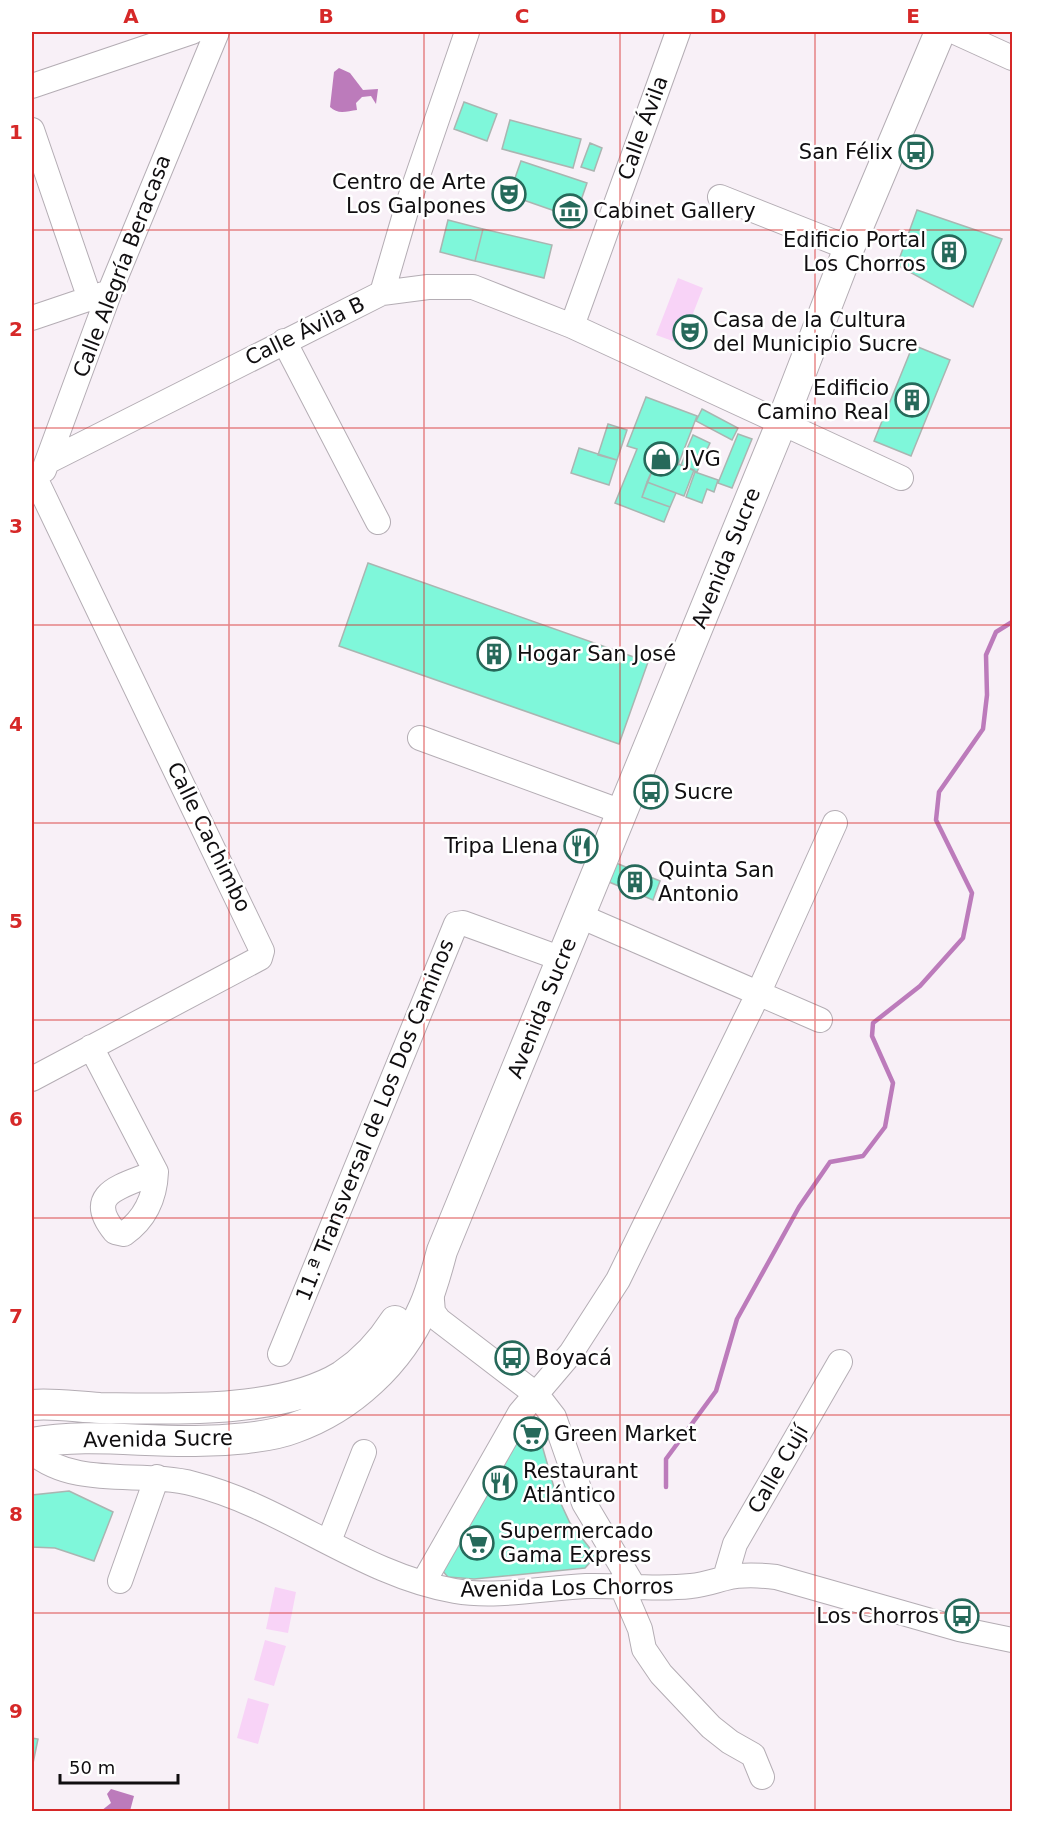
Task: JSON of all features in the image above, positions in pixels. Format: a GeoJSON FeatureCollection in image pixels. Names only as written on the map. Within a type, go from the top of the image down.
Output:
{"type":"FeatureCollection","features":[{"type":"Feature","properties":{"kind":"main road","name":"Avenida Sucre"},"geometry":{"type":"LineString","coordinates":[[32,1443],[74,1440],[230,1440],[293,1429],[356,1394],[390,1362],[413,1327],[431,1289],[442,1251],[781,424],[849,248],[940,32]]}},
{"type":"Feature","properties":{"kind":"main road","name":"Avenida Sucre"},"geometry":{"type":"LineString","coordinates":[[35,1405],[204,1409],[305,1392],[341,1376],[380,1343],[442,1251]]}},
{"type":"Feature","properties":{"kind":"street"},"geometry":{"type":"LineString","coordinates":[[32,86],[192,32]]}},
{"type":"Feature","properties":{"kind":"street","name":"Calle Alegría Beracasa"},"geometry":{"type":"LineString","coordinates":[[35,494],[100,295],[216,32]]}},
{"type":"Feature","properties":{"kind":"street","name":"Calle Ávila B"},"geometry":{"type":"LineString","coordinates":[[47,462],[382,293],[408,204],[466,32]]}},
{"type":"Feature","properties":{"kind":"street","name":"Calle Ávila"},"geometry":{"type":"LineString","coordinates":[[572,326],[678,32]]}},
{"type":"Feature","properties":{"kind":"street"},"geometry":{"type":"LineString","coordinates":[[955,32],[1012,58]]}},
{"type":"Feature","properties":{"kind":"street"},"geometry":{"type":"LineString","coordinates":[[32,130],[100,295],[32,318]]}},
{"type":"Feature","properties":{"kind":"street"},"geometry":{"type":"LineString","coordinates":[[720,197],[849,248]]}},
{"type":"Feature","properties":{"kind":"street"},"geometry":{"type":"LineString","coordinates":[[382,293],[428,286],[473,287],[572,326],[901,478]]}},
{"type":"Feature","properties":{"kind":"street"},"geometry":{"type":"LineString","coordinates":[[284,341],[378,522]]}},
{"type":"Feature","properties":{"kind":"street","name":"Calle Cachimbo"},"geometry":{"type":"LineString","coordinates":[[32,1078],[260,958],[262,951],[35,494]]}},
{"type":"Feature","properties":{"kind":"street"},"geometry":{"type":"LineString","coordinates":[[420,738],[622,812]]}},
{"type":"Feature","properties":{"kind":"street"},"geometry":{"type":"LineString","coordinates":[[423,1583],[520,1413],[571,1353],[618,1280],[758,994],[835,823]]}},
{"type":"Feature","properties":{"kind":"street"},"geometry":{"type":"LineString","coordinates":[[580,916],[820,1020]]}},
{"type":"Feature","properties":{"kind":"street","name":"11.ª Transversal de Los Dos Caminos"},"geometry":{"type":"LineString","coordinates":[[280,1354],[456,924],[463,923],[562,959]]}},
{"type":"Feature","properties":{"kind":"street"},"geometry":{"type":"LineString","coordinates":[[91,1047],[156,1172]]}},
{"type":"Feature","properties":{"kind":"street"},"geometry":{"type":"LineString","coordinates":[[431,1289],[433,1312],[439,1320],[537,1395],[554,1417],[584,1503],[628,1587],[644,1649],[661,1674],[711,1726],[730,1742],[753,1755],[762,1777]]}},
{"type":"Feature","properties":{"kind":"street"},"geometry":{"type":"LineString","coordinates":[[390,1362],[409,1341],[426,1332],[435,1332],[477,1350]]}},
{"type":"Feature","properties":{"kind":"street","name":"Calle Cují"},"geometry":{"type":"LineString","coordinates":[[724,1578],[735,1544],[840,1362]]}},
{"type":"Feature","properties":{"kind":"street","name":"Avenida Los Chorros"},"geometry":{"type":"LineString","coordinates":[[32,1452],[77,1472],[99,1476],[157,1477],[216,1489],[423,1583],[476,1594],[586,1586],[690,1587],[714,1583],[724,1578],[756,1575],[776,1577],[958,1629],[1012,1640]]}},
{"type":"Feature","properties":{"kind":"street"},"geometry":{"type":"LineString","coordinates":[[329,1541],[364,1452]]}},
{"type":"Feature","properties":{"kind":"street"},"geometry":{"type":"LineString","coordinates":[[120,1581],[157,1477]]}},
{"type":"Feature","properties":{"kind":"shaded area"},"geometry":{"type":"Polygon","coordinates":[[[339,68],[350,73],[363,90],[378,89],[376,104],[371,96],[362,97],[356,103],[357,110],[339,112],[330,107],[334,72],[339,68]]]}},
{"type":"Feature","properties":{"kind":"shaded area"},"geometry":{"type":"Polygon","coordinates":[[[678,278],[703,288],[681,344],[656,335],[678,278]]]}},
{"type":"Feature","properties":{"kind":"shaded area"},"geometry":{"type":"Polygon","coordinates":[[[275,1587],[296,1592],[288,1633],[266,1629],[275,1587]]]}},
{"type":"Feature","properties":{"kind":"shaded area"},"geometry":{"type":"Polygon","coordinates":[[[265,1640],[286,1646],[274,1686],[254,1680],[265,1640]]]}},
{"type":"Feature","properties":{"kind":"shaded area"},"geometry":{"type":"Polygon","coordinates":[[[248,1698],[269,1704],[258,1744],[237,1738],[248,1698]]]}},
{"type":"Feature","properties":{"kind":"shaded area"},"geometry":{"type":"Polygon","coordinates":[[[111,1789],[134,1796],[130,1811],[101,1811],[111,1803],[107,1794],[111,1789]]]}},
{"type":"Feature","properties":{"kind":"building"},"geometry":{"type":"Polygon","coordinates":[[[464,102],[497,114],[487,141],[454,129],[464,102]]]}},
{"type":"Feature","properties":{"kind":"building"},"geometry":{"type":"Polygon","coordinates":[[[510,120],[581,139],[573,168],[502,149],[510,120]]]}},
{"type":"Feature","properties":{"kind":"building"},"geometry":{"type":"Polygon","coordinates":[[[590,143],[602,148],[594,171],[581,167],[590,143]]]}},
{"type":"Feature","properties":{"kind":"building"},"geometry":{"type":"Polygon","coordinates":[[[521,161],[587,183],[575,218],[509,195],[521,161]]]}},
{"type":"Feature","properties":{"kind":"building","name":"Edificio Portal Los Chorros"},"geometry":{"type":"Polygon","coordinates":[[[917,210],[1002,239],[973,307],[897,265],[917,210]]]}},
{"type":"Feature","properties":{"kind":"building"},"geometry":{"type":"Polygon","coordinates":[[[448,220],[483,229],[475,261],[440,252],[448,220]]]}},
{"type":"Feature","properties":{"kind":"building"},"geometry":{"type":"Polygon","coordinates":[[[483,229],[552,245],[544,278],[475,261],[483,229]]]}},
{"type":"Feature","properties":{"kind":"building","name":"Edificio Camino Real"},"geometry":{"type":"Polygon","coordinates":[[[913,345],[950,360],[911,456],[874,441],[913,345]]]}},
{"type":"Feature","properties":{"kind":"building"},"geometry":{"type":"Polygon","coordinates":[[[646,397],[697,416],[678,465],[658,456],[642,497],[670,507],[664,522],[615,503],[637,449],[627,446],[646,397]]]}},
{"type":"Feature","properties":{"kind":"building"},"geometry":{"type":"Polygon","coordinates":[[[702,409],[738,428],[732,440],[696,421],[702,409]]]}},
{"type":"Feature","properties":{"kind":"building"},"geometry":{"type":"Polygon","coordinates":[[[608,424],[627,430],[617,460],[598,455],[608,424]]]}},
{"type":"Feature","properties":{"kind":"building"},"geometry":{"type":"Polygon","coordinates":[[[738,434],[752,439],[732,488],[718,483],[738,434]]]}},
{"type":"Feature","properties":{"kind":"building"},"geometry":{"type":"Polygon","coordinates":[[[693,435],[710,443],[703,458],[686,451],[693,435]]]}},
{"type":"Feature","properties":{"kind":"building"},"geometry":{"type":"Polygon","coordinates":[[[579,448],[617,460],[609,485],[571,473],[579,448]]]}},
{"type":"Feature","properties":{"kind":"building"},"geometry":{"type":"Polygon","coordinates":[[[686,453],[702,460],[697,472],[681,465],[686,453]]]}},
{"type":"Feature","properties":{"kind":"building"},"geometry":{"type":"Polygon","coordinates":[[[658,456],[694,470],[684,496],[647,482],[658,456]]]}},
{"type":"Feature","properties":{"kind":"building"},"geometry":{"type":"Polygon","coordinates":[[[695,472],[718,480],[714,492],[707,489],[702,503],[686,497],[695,472]]]}},
{"type":"Feature","properties":{"kind":"building"},"geometry":{"type":"Polygon","coordinates":[[[647,482],[676,493],[670,507],[642,497],[647,482]]]}},
{"type":"Feature","properties":{"kind":"building","name":"Hogar San José"},"geometry":{"type":"Polygon","coordinates":[[[368,563],[648,662],[619,744],[339,646],[368,563]]]}},
{"type":"Feature","properties":{"kind":"building","name":"Quinta San Antonio"},"geometry":{"type":"Polygon","coordinates":[[[616,863],[660,881],[653,900],[609,882],[616,863]]]}},
{"type":"Feature","properties":{"kind":"building"},"geometry":{"type":"Polygon","coordinates":[[[532,1410],[555,1491],[570,1523],[596,1556],[585,1568],[474,1579],[448,1577],[440,1568],[532,1410]]]}},
{"type":"Feature","properties":{"kind":"building"},"geometry":{"type":"Polygon","coordinates":[[[69,1491],[113,1512],[94,1561],[55,1548],[32,1547],[32,1495],[69,1491]]]}},
{"type":"Feature","properties":{"kind":"building"},"geometry":{"type":"Polygon","coordinates":[[[32,1738],[38,1739],[32,1768],[32,1738]]]}},
{"type":"Feature","properties":{"kind":"waterway"},"geometry":{"type":"LineString","coordinates":[[666,1487],[666,1459],[716,1391],[737,1319],[799,1207],[830,1162],[863,1156],[885,1127],[893,1083],[872,1036],[873,1023],[920,986],[963,938],[972,893],[936,820],[939,792],[983,729],[987,695],[986,655],[996,632],[1012,622]]}},
{"type":"Feature","properties":{"kind":"place","name":"San Félix"},"geometry":{"type":"Point","coordinates":[916,152]}},
{"type":"Feature","properties":{"kind":"place","name":"Centro de Arte Los Galpones"},"geometry":{"type":"Point","coordinates":[509,194]}},
{"type":"Feature","properties":{"kind":"place","name":"Cabinet Gallery"},"geometry":{"type":"Point","coordinates":[570,211]}},
{"type":"Feature","properties":{"kind":"place","name":"Edificio Portal Los Chorros"},"geometry":{"type":"Point","coordinates":[949,252]}},
{"type":"Feature","properties":{"kind":"place","name":"Casa de la Cultura del Municipio Sucre"},"geometry":{"type":"Point","coordinates":[690,332]}},
{"type":"Feature","properties":{"kind":"place","name":"Edificio Camino Real"},"geometry":{"type":"Point","coordinates":[912,400]}},
{"type":"Feature","properties":{"kind":"place","name":"JVG"},"geometry":{"type":"Point","coordinates":[661,459]}},
{"type":"Feature","properties":{"kind":"place","name":"Hogar San José"},"geometry":{"type":"Point","coordinates":[494,654]}},
{"type":"Feature","properties":{"kind":"place","name":"Sucre"},"geometry":{"type":"Point","coordinates":[651,792]}},
{"type":"Feature","properties":{"kind":"place","name":"Tripa Llena"},"geometry":{"type":"Point","coordinates":[581,846]}},
{"type":"Feature","properties":{"kind":"place","name":"Quinta San Antonio"},"geometry":{"type":"Point","coordinates":[635,882]}},
{"type":"Feature","properties":{"kind":"place","name":"Boyacá"},"geometry":{"type":"Point","coordinates":[512,1358]}},
{"type":"Feature","properties":{"kind":"place","name":"Green Market"},"geometry":{"type":"Point","coordinates":[531,1434]}},
{"type":"Feature","properties":{"kind":"place","name":"Restaurant Atlántico"},"geometry":{"type":"Point","coordinates":[500,1483]}},
{"type":"Feature","properties":{"kind":"place","name":"Supermercado Gama Express"},"geometry":{"type":"Point","coordinates":[477,1543]}},
{"type":"Feature","properties":{"kind":"place","name":"Los Chorros"},"geometry":{"type":"Point","coordinates":[962,1616]}}]}
